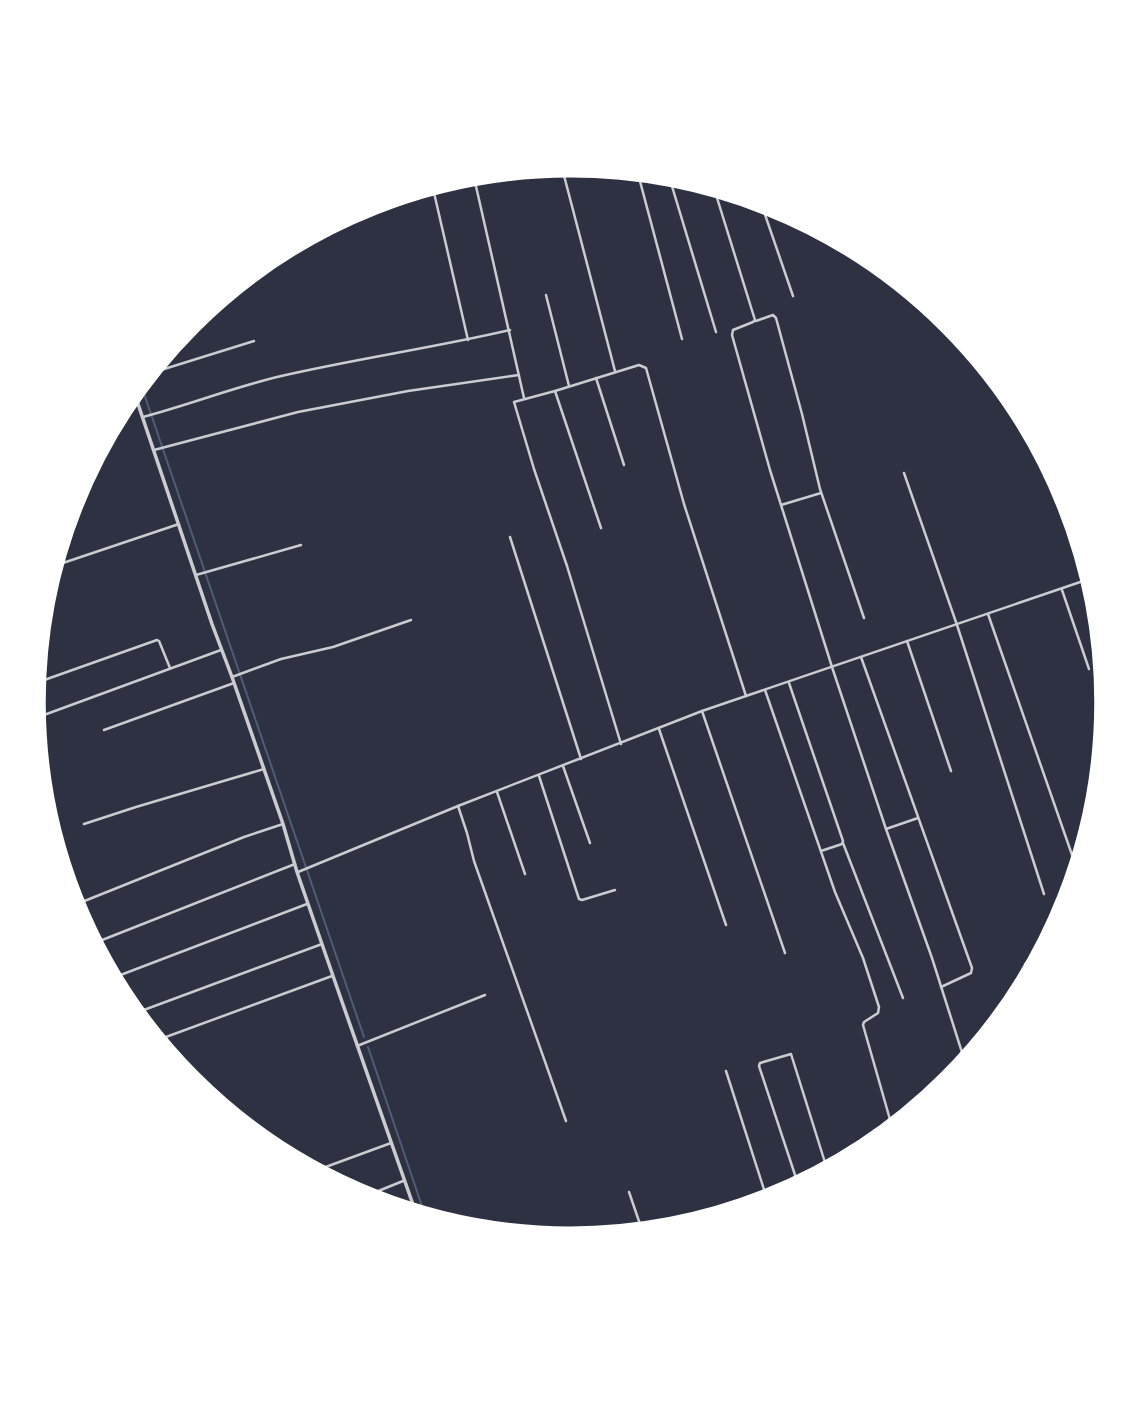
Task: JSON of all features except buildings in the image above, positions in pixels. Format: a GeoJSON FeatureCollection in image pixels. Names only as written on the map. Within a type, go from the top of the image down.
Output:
{"type":"FeatureCollection","features":[{"type":"Feature","properties":{"kind":"street"},"geometry":{"type":"LineString","coordinates":[[564,176],[615,373]]}},
{"type":"Feature","properties":{"kind":"street"},"geometry":{"type":"LineString","coordinates":[[640,180],[682,339]]}},
{"type":"Feature","properties":{"kind":"street"},"geometry":{"type":"LineString","coordinates":[[476,184],[524,398]]}},
{"type":"Feature","properties":{"kind":"street"},"geometry":{"type":"LineString","coordinates":[[672,186],[716,332]]}},
{"type":"Feature","properties":{"kind":"street"},"geometry":{"type":"LineString","coordinates":[[434,194],[468,340]]}},
{"type":"Feature","properties":{"kind":"street"},"geometry":{"type":"LineString","coordinates":[[717,197],[755,320],[753,323]]}},
{"type":"Feature","properties":{"kind":"street"},"geometry":{"type":"LineString","coordinates":[[765,214],[793,296]]}},
{"type":"Feature","properties":{"kind":"street"},"geometry":{"type":"LineString","coordinates":[[546,295],[569,386]]}},
{"type":"Feature","properties":{"kind":"street"},"geometry":{"type":"LineString","coordinates":[[864,618],[821,493],[776,318],[774,315],[733,330],[732,335],[781,505],[832,667],[962,1053]]}},
{"type":"Feature","properties":{"kind":"street"},"geometry":{"type":"LineString","coordinates":[[143,418],[280,376],[510,330]]}},
{"type":"Feature","properties":{"kind":"street"},"geometry":{"type":"LineString","coordinates":[[163,369],[254,341]]}},
{"type":"Feature","properties":{"kind":"street"},"geometry":{"type":"LineString","coordinates":[[621,744],[514,402],[524,398],[639,365],[646,368],[684,504],[746,696]]}},
{"type":"Feature","properties":{"kind":"street"},"geometry":{"type":"LineString","coordinates":[[154,450],[298,412],[519,374]]}},
{"type":"Feature","properties":{"kind":"street"},"geometry":{"type":"LineString","coordinates":[[596,378],[624,465]]}},
{"type":"Feature","properties":{"kind":"street"},"geometry":{"type":"LineString","coordinates":[[555,391],[601,528]]}},
{"type":"Feature","properties":{"kind":"street"},"geometry":{"type":"LineString","coordinates":[[138,402],[413,1204]]}},
{"type":"Feature","properties":{"kind":"street"},"geometry":{"type":"LineString","coordinates":[[904,472],[957,625],[1044,894]]}},
{"type":"Feature","properties":{"kind":"street"},"geometry":{"type":"LineString","coordinates":[[781,505],[821,493]]}},
{"type":"Feature","properties":{"kind":"street"},"geometry":{"type":"LineString","coordinates":[[63,563],[179,524]]}},
{"type":"Feature","properties":{"kind":"street"},"geometry":{"type":"LineString","coordinates":[[510,537],[581,759]]}},
{"type":"Feature","properties":{"kind":"street"},"geometry":{"type":"LineString","coordinates":[[196,575],[301,545]]}},
{"type":"Feature","properties":{"kind":"street"},"geometry":{"type":"LineString","coordinates":[[297,872],[702,711],[1082,582]]}},
{"type":"Feature","properties":{"kind":"street"},"geometry":{"type":"LineString","coordinates":[[1062,589],[1089,669]]}},
{"type":"Feature","properties":{"kind":"street"},"geometry":{"type":"LineString","coordinates":[[988,614],[1073,855]]}},
{"type":"Feature","properties":{"kind":"street"},"geometry":{"type":"LineString","coordinates":[[232,677],[281,659],[333,647],[411,620]]}},
{"type":"Feature","properties":{"kind":"street"},"geometry":{"type":"LineString","coordinates":[[45,682],[157,640],[170,668]]}},
{"type":"Feature","properties":{"kind":"street"},"geometry":{"type":"LineString","coordinates":[[907,641],[951,771]]}},
{"type":"Feature","properties":{"kind":"street"},"geometry":{"type":"LineString","coordinates":[[44,715],[221,650]]}},
{"type":"Feature","properties":{"kind":"street"},"geometry":{"type":"LineString","coordinates":[[861,657],[972,968],[971,973],[941,987]]}},
{"type":"Feature","properties":{"kind":"street"},"geometry":{"type":"LineString","coordinates":[[104,730],[234,683]]}},
{"type":"Feature","properties":{"kind":"street"},"geometry":{"type":"LineString","coordinates":[[789,683],[843,843],[902,998]]}},
{"type":"Feature","properties":{"kind":"street"},"geometry":{"type":"LineString","coordinates":[[765,690],[835,892],[863,958],[879,1007],[878,1013],[863,1025],[890,1120]]}},
{"type":"Feature","properties":{"kind":"street"},"geometry":{"type":"LineString","coordinates":[[702,711],[785,953]]}},
{"type":"Feature","properties":{"kind":"street"},"geometry":{"type":"LineString","coordinates":[[659,728],[726,925]]}},
{"type":"Feature","properties":{"kind":"street"},"geometry":{"type":"LineString","coordinates":[[563,766],[590,843]]}},
{"type":"Feature","properties":{"kind":"street"},"geometry":{"type":"LineString","coordinates":[[84,824],[264,769]]}},
{"type":"Feature","properties":{"kind":"street"},"geometry":{"type":"LineString","coordinates":[[538,776],[579,899],[615,890]]}},
{"type":"Feature","properties":{"kind":"street"},"geometry":{"type":"LineString","coordinates":[[497,792],[525,874]]}},
{"type":"Feature","properties":{"kind":"street"},"geometry":{"type":"LineString","coordinates":[[458,806],[474,862],[566,1121]]}},
{"type":"Feature","properties":{"kind":"street"},"geometry":{"type":"LineString","coordinates":[[886,829],[918,818]]}},
{"type":"Feature","properties":{"kind":"street"},"geometry":{"type":"LineString","coordinates":[[83,901],[283,824]]}},
{"type":"Feature","properties":{"kind":"street"},"geometry":{"type":"LineString","coordinates":[[821,851],[843,843]]}},
{"type":"Feature","properties":{"kind":"street"},"geometry":{"type":"LineString","coordinates":[[101,940],[295,864]]}},
{"type":"Feature","properties":{"kind":"street"},"geometry":{"type":"LineString","coordinates":[[120,975],[309,903]]}},
{"type":"Feature","properties":{"kind":"street"},"geometry":{"type":"LineString","coordinates":[[144,1011],[322,944]]}},
{"type":"Feature","properties":{"kind":"street"},"geometry":{"type":"LineString","coordinates":[[165,1037],[333,975]]}},
{"type":"Feature","properties":{"kind":"street"},"geometry":{"type":"LineString","coordinates":[[357,1046],[485,995]]}},
{"type":"Feature","properties":{"kind":"street"},"geometry":{"type":"LineString","coordinates":[[796,1177],[760,1063],[791,1054],[825,1162]]}},
{"type":"Feature","properties":{"kind":"street"},"geometry":{"type":"LineString","coordinates":[[726,1071],[764,1191]]}},
{"type":"Feature","properties":{"kind":"street"},"geometry":{"type":"LineString","coordinates":[[324,1167],[392,1142]]}},
{"type":"Feature","properties":{"kind":"street"},"geometry":{"type":"LineString","coordinates":[[378,1191],[405,1180]]}},
{"type":"Feature","properties":{"kind":"street"},"geometry":{"type":"LineString","coordinates":[[629,1192],[640,1224]]}},
{"type":"Feature","properties":{"kind":"waterway"},"geometry":{"type":"LineString","coordinates":[[144,393],[364,1037]]}},
{"type":"Feature","properties":{"kind":"waterway"},"geometry":{"type":"LineString","coordinates":[[368,1047],[422,1206]]}}]}
